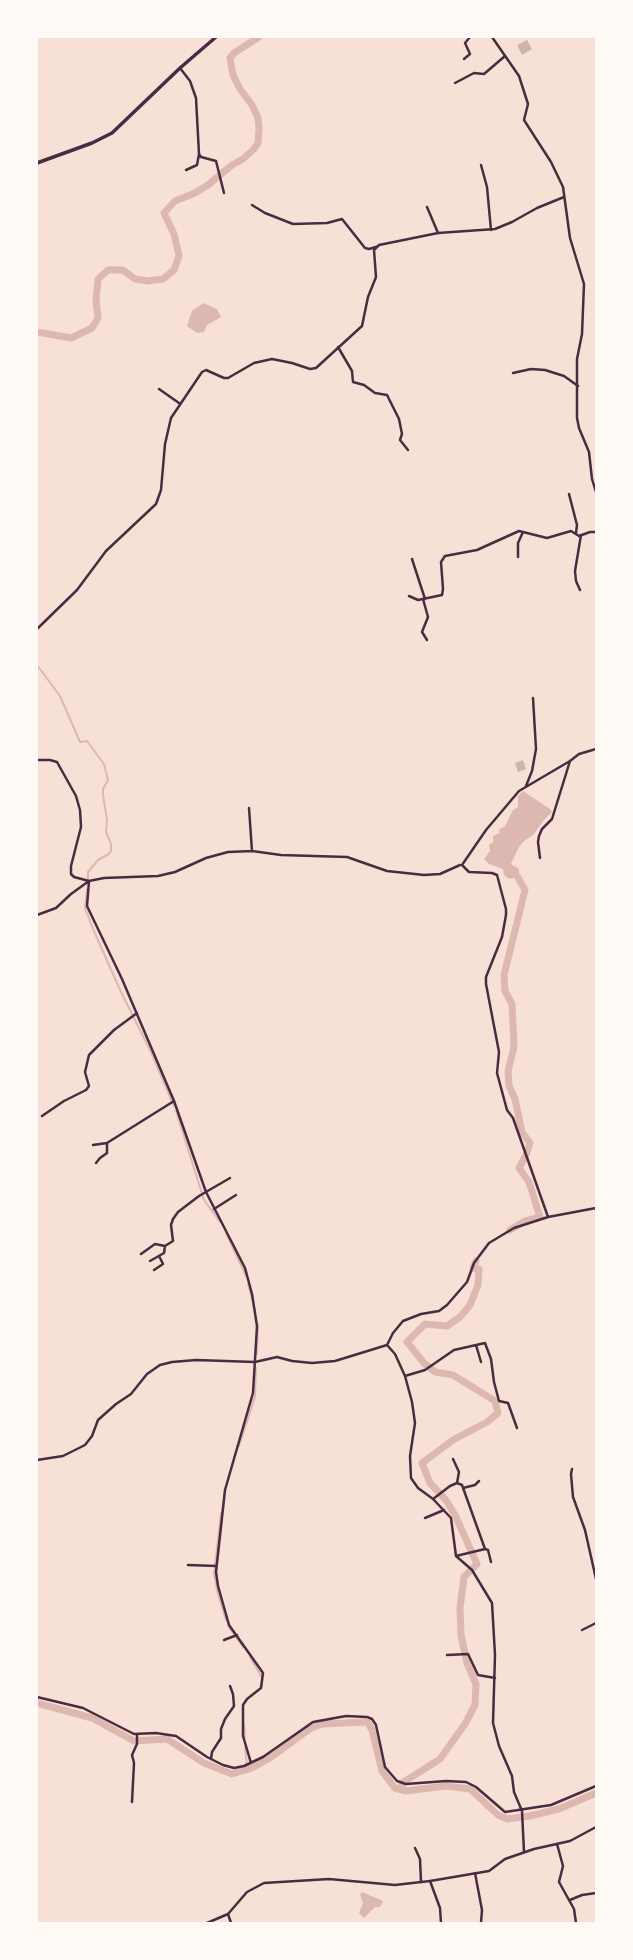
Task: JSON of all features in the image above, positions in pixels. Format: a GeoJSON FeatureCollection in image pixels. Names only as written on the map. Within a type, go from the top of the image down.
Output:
{"type":"FeatureCollection","features":[{"type":"Feature","properties":{"kind":"main road"},"geometry":{"type":"LineString","coordinates":[[37,163],[112,133],[216,37]]}},
{"type":"Feature","properties":{"kind":"street"},"geometry":{"type":"LineString","coordinates":[[464,59],[470,54],[465,43],[470,37]]}},
{"type":"Feature","properties":{"kind":"street"},"geometry":{"type":"LineString","coordinates":[[492,37],[517,71],[528,104],[525,122],[556,170],[563,187],[570,238],[584,284],[582,334],[577,359],[578,423],[589,452],[596,492]]}},
{"type":"Feature","properties":{"kind":"street"},"geometry":{"type":"LineString","coordinates":[[455,83],[474,73],[484,74],[506,56]]}},
{"type":"Feature","properties":{"kind":"street"},"geometry":{"type":"LineString","coordinates":[[180,68],[190,81],[196,98],[199,155],[197,165],[186,170]]}},
{"type":"Feature","properties":{"kind":"street"},"geometry":{"type":"LineString","coordinates":[[199,155],[216,161],[224,193]]}},
{"type":"Feature","properties":{"kind":"street"},"geometry":{"type":"LineString","coordinates":[[481,165],[487,187],[491,230]]}},
{"type":"Feature","properties":{"kind":"street"},"geometry":{"type":"LineString","coordinates":[[252,205],[270,216],[293,224],[327,223],[342,219],[365,248],[369,249],[383,243],[439,233],[491,230],[564,197]]}},
{"type":"Feature","properties":{"kind":"street"},"geometry":{"type":"LineString","coordinates":[[427,207],[439,233]]}},
{"type":"Feature","properties":{"kind":"street"},"geometry":{"type":"LineString","coordinates":[[37,629],[77,590],[106,551],[156,504],[161,490],[166,436],[171,418],[204,370],[224,379],[254,363],[272,359],[313,369],[319,366],[363,324],[368,297],[376,277],[376,247]]}},
{"type":"Feature","properties":{"kind":"street"},"geometry":{"type":"LineString","coordinates":[[338,347],[352,371],[354,383],[364,384],[375,393],[387,395],[400,419],[400,441],[408,450]]}},
{"type":"Feature","properties":{"kind":"street"},"geometry":{"type":"LineString","coordinates":[[513,373],[531,369],[545,370],[564,376],[578,386]]}},
{"type":"Feature","properties":{"kind":"street"},"geometry":{"type":"LineString","coordinates":[[159,389],[179,403]]}},
{"type":"Feature","properties":{"kind":"street"},"geometry":{"type":"LineString","coordinates":[[569,494],[577,525],[576,533]]}},
{"type":"Feature","properties":{"kind":"street"},"geometry":{"type":"LineString","coordinates":[[408,596],[415,600],[440,596],[443,594],[440,562],[443,557],[477,550],[519,531],[547,538],[571,531],[581,535],[596,532]]}},
{"type":"Feature","properties":{"kind":"street"},"geometry":{"type":"LineString","coordinates":[[518,557],[518,543],[523,532]]}},
{"type":"Feature","properties":{"kind":"street"},"geometry":{"type":"LineString","coordinates":[[580,590],[575,571],[581,535]]}},
{"type":"Feature","properties":{"kind":"street"},"geometry":{"type":"LineString","coordinates":[[412,559],[428,617],[422,632],[427,640]]}},
{"type":"Feature","properties":{"kind":"street"},"geometry":{"type":"LineString","coordinates":[[526,786],[536,749],[533,698]]}},
{"type":"Feature","properties":{"kind":"street"},"geometry":{"type":"LineString","coordinates":[[37,915],[57,908],[89,881],[107,877],[158,876],[179,872],[223,852],[252,851],[281,855],[347,857],[387,872],[424,875],[446,872],[461,865],[517,792],[579,754],[596,749]]}},
{"type":"Feature","properties":{"kind":"street"},"geometry":{"type":"LineString","coordinates":[[37,760],[57,762],[76,796],[81,827],[71,871],[74,877],[89,881]]}},
{"type":"Feature","properties":{"kind":"street"},"geometry":{"type":"LineString","coordinates":[[540,858],[539,836],[552,819],[570,761]]}},
{"type":"Feature","properties":{"kind":"street"},"geometry":{"type":"LineString","coordinates":[[249,808],[252,851]]}},
{"type":"Feature","properties":{"kind":"street"},"geometry":{"type":"LineString","coordinates":[[461,865],[469,872],[496,874],[506,909],[502,937],[485,984],[499,1052],[497,1073],[507,1110],[513,1118],[548,1217]]}},
{"type":"Feature","properties":{"kind":"street"},"geometry":{"type":"LineString","coordinates":[[89,881],[87,906],[173,1102],[205,1192],[248,1276],[257,1326],[253,1393],[225,1490],[216,1566],[218,1587],[229,1625],[263,1675],[261,1688],[243,1705],[243,1736],[251,1763]]}},
{"type":"Feature","properties":{"kind":"street"},"geometry":{"type":"LineString","coordinates":[[42,1116],[88,1088],[85,1072],[89,1055],[133,1015]]}},
{"type":"Feature","properties":{"kind":"street"},"geometry":{"type":"LineString","coordinates":[[93,1145],[107,1143],[173,1102]]}},
{"type":"Feature","properties":{"kind":"street"},"geometry":{"type":"LineString","coordinates":[[96,1163],[107,1153],[107,1143]]}},
{"type":"Feature","properties":{"kind":"street"},"geometry":{"type":"LineString","coordinates":[[150,1261],[165,1252],[165,1247],[173,1241],[171,1226],[174,1217],[199,1196],[230,1178]]}},
{"type":"Feature","properties":{"kind":"street"},"geometry":{"type":"LineString","coordinates":[[214,1209],[236,1195]]}},
{"type":"Feature","properties":{"kind":"street"},"geometry":{"type":"LineString","coordinates":[[37,1460],[63,1456],[81,1448],[92,1436],[98,1420],[131,1394],[147,1374],[160,1365],[183,1361],[254,1362],[277,1356],[304,1363],[335,1362],[387,1345],[403,1321],[439,1311],[447,1305],[467,1282],[474,1263],[489,1243],[514,1227],[596,1208]]}},
{"type":"Feature","properties":{"kind":"street"},"geometry":{"type":"LineString","coordinates":[[141,1254],[156,1244],[165,1247]]}},
{"type":"Feature","properties":{"kind":"street"},"geometry":{"type":"LineString","coordinates":[[153,1270],[163,1264],[159,1256]]}},
{"type":"Feature","properties":{"kind":"street"},"geometry":{"type":"LineString","coordinates":[[405,1376],[425,1370],[454,1350],[485,1343],[499,1401],[508,1403],[517,1428]]}},
{"type":"Feature","properties":{"kind":"street"},"geometry":{"type":"LineString","coordinates":[[387,1345],[395,1354],[405,1376],[415,1423],[410,1456],[411,1478],[418,1488],[444,1510],[452,1523],[456,1556],[471,1570],[492,1603],[495,1643],[493,1729],[512,1776],[522,1815],[524,1852]]}},
{"type":"Feature","properties":{"kind":"street"},"geometry":{"type":"LineString","coordinates":[[475,1345],[481,1362]]}},
{"type":"Feature","properties":{"kind":"street"},"geometry":{"type":"LineString","coordinates":[[453,1459],[459,1472],[457,1483]]}},
{"type":"Feature","properties":{"kind":"street"},"geometry":{"type":"LineString","coordinates":[[572,1469],[573,1496],[585,1530],[596,1579]]}},
{"type":"Feature","properties":{"kind":"street"},"geometry":{"type":"LineString","coordinates":[[463,1488],[479,1481]]}},
{"type":"Feature","properties":{"kind":"street"},"geometry":{"type":"LineString","coordinates":[[433,1499],[444,1489],[457,1483]]}},
{"type":"Feature","properties":{"kind":"street"},"geometry":{"type":"LineString","coordinates":[[457,1483],[463,1488],[491,1562]]}},
{"type":"Feature","properties":{"kind":"street"},"geometry":{"type":"LineString","coordinates":[[425,1518],[444,1510]]}},
{"type":"Feature","properties":{"kind":"street"},"geometry":{"type":"LineString","coordinates":[[456,1556],[485,1549]]}},
{"type":"Feature","properties":{"kind":"street"},"geometry":{"type":"LineString","coordinates":[[188,1565],[216,1566]]}},
{"type":"Feature","properties":{"kind":"street"},"geometry":{"type":"LineString","coordinates":[[582,1630],[596,1623]]}},
{"type":"Feature","properties":{"kind":"street"},"geometry":{"type":"LineString","coordinates":[[224,1640],[237,1635]]}},
{"type":"Feature","properties":{"kind":"street"},"geometry":{"type":"LineString","coordinates":[[447,1655],[469,1654],[479,1676],[495,1678]]}},
{"type":"Feature","properties":{"kind":"street"},"geometry":{"type":"LineString","coordinates":[[211,1759],[211,1754],[221,1738],[225,1719],[234,1704],[230,1686]]}},
{"type":"Feature","properties":{"kind":"street"},"geometry":{"type":"LineString","coordinates":[[37,1696],[83,1708],[137,1738],[156,1733],[176,1736],[211,1759],[234,1768],[263,1757],[313,1722],[346,1716],[364,1716],[376,1724],[385,1767],[397,1782],[466,1782],[476,1787],[503,1811],[522,1815],[596,1786]]}},
{"type":"Feature","properties":{"kind":"street"},"geometry":{"type":"LineString","coordinates":[[132,1802],[132,1755],[137,1738]]}},
{"type":"Feature","properties":{"kind":"street"},"geometry":{"type":"LineString","coordinates":[[207,1923],[228,1913],[247,1892],[268,1882],[329,1879],[395,1885],[430,1881],[489,1871],[500,1861],[580,1837],[596,1827]]}},
{"type":"Feature","properties":{"kind":"street"},"geometry":{"type":"LineString","coordinates":[[557,1844],[563,1868],[559,1882],[575,1909],[576,1923]]}},
{"type":"Feature","properties":{"kind":"street"},"geometry":{"type":"LineString","coordinates":[[415,1848],[420,1859],[422,1882]]}},
{"type":"Feature","properties":{"kind":"street"},"geometry":{"type":"LineString","coordinates":[[475,1872],[482,1910],[481,1923]]}},
{"type":"Feature","properties":{"kind":"street"},"geometry":{"type":"LineString","coordinates":[[430,1881],[440,1908],[442,1923]]}},
{"type":"Feature","properties":{"kind":"street"},"geometry":{"type":"LineString","coordinates":[[569,1900],[596,1893]]}},
{"type":"Feature","properties":{"kind":"street"},"geometry":{"type":"LineString","coordinates":[[228,1913],[231,1923]]}},
{"type":"Feature","properties":{"kind":"shaded area"},"geometry":{"type":"Polygon","coordinates":[[[203,303],[217,309],[221,317],[207,325],[204,332],[197,333],[187,326],[192,311],[203,303]]]}},
{"type":"Feature","properties":{"kind":"shaded area"},"geometry":{"type":"Polygon","coordinates":[[[523,791],[552,812],[519,847],[511,864],[519,869],[519,874],[509,879],[504,875],[503,869],[484,859],[490,851],[489,845],[493,842],[493,836],[500,833],[499,830],[518,807],[518,796],[523,791]]]}},
{"type":"Feature","properties":{"kind":"shaded area"},"geometry":{"type":"Polygon","coordinates":[[[362,1892],[383,1901],[380,1907],[375,1907],[364,1918],[359,1913],[363,1903],[360,1895],[362,1892]]]}},
{"type":"Feature","properties":{"kind":"building"},"geometry":{"type":"Polygon","coordinates":[[[527,40],[532,49],[522,55],[517,45],[527,40]]]}},
{"type":"Feature","properties":{"kind":"building"},"geometry":{"type":"Polygon","coordinates":[[[523,760],[526,769],[518,772],[515,763],[523,760]]]}},
{"type":"Feature","properties":{"kind":"waterway"},"geometry":{"type":"LineString","coordinates":[[37,332],[71,338],[92,328],[98,318],[98,279],[108,270],[123,270],[135,279],[148,281],[163,279],[174,270],[179,256],[174,234],[164,213],[175,201],[208,185],[243,159],[258,143],[258,118],[233,75],[230,58],[259,37]]}},
{"type":"Feature","properties":{"kind":"waterway"},"geometry":{"type":"LineString","coordinates":[[37,665],[60,696],[80,742],[87,741],[104,764],[108,780],[103,795],[106,832],[111,851],[98,860],[88,872],[88,880]]}},
{"type":"Feature","properties":{"kind":"waterway"},"geometry":{"type":"LineString","coordinates":[[510,1230],[525,1221],[540,1217],[529,1182],[519,1168],[530,1143],[522,1132],[515,1099],[509,1086],[508,1071],[514,1047],[512,1004],[505,991],[504,975],[525,890],[517,876]]}},
{"type":"Feature","properties":{"kind":"waterway"},"geometry":{"type":"LineString","coordinates":[[87,889],[85,908],[93,929],[174,1106]]}},
{"type":"Feature","properties":{"kind":"waterway"},"geometry":{"type":"LineString","coordinates":[[176,1111],[204,1200],[220,1222]]}},
{"type":"Feature","properties":{"kind":"waterway"},"geometry":{"type":"LineString","coordinates":[[226,1233],[246,1276]]}},
{"type":"Feature","properties":{"kind":"waterway"},"geometry":{"type":"LineString","coordinates":[[402,1790],[402,1783],[440,1759],[475,1705],[476,1684],[467,1663],[461,1635],[460,1608],[464,1577],[477,1564],[456,1517],[446,1500],[430,1483],[422,1463],[453,1440],[498,1413],[495,1401],[453,1375],[435,1372],[407,1342],[425,1324],[447,1326],[460,1317],[470,1305],[478,1285],[479,1269],[473,1268],[476,1261]]}},
{"type":"Feature","properties":{"kind":"waterway"},"geometry":{"type":"LineString","coordinates":[[248,1284],[252,1299]]}},
{"type":"Feature","properties":{"kind":"waterway"},"geometry":{"type":"LineString","coordinates":[[257,1354],[258,1325]]}},
{"type":"Feature","properties":{"kind":"waterway"},"geometry":{"type":"LineString","coordinates":[[239,1446],[255,1397],[256,1368]]}},
{"type":"Feature","properties":{"kind":"waterway"},"geometry":{"type":"LineString","coordinates":[[221,1513],[214,1574],[226,1620]]}},
{"type":"Feature","properties":{"kind":"waterway"},"geometry":{"type":"LineString","coordinates":[[228,1626],[243,1647]]}},
{"type":"Feature","properties":{"kind":"waterway"},"geometry":{"type":"LineString","coordinates":[[250,1657],[261,1676]]}},
{"type":"Feature","properties":{"kind":"waterway"},"geometry":{"type":"LineString","coordinates":[[37,1703],[92,1718],[134,1741],[167,1739],[204,1763],[232,1774],[252,1768],[270,1758],[311,1728],[323,1724],[365,1722],[372,1730],[382,1771],[395,1788],[406,1791],[446,1786],[470,1789],[498,1815],[507,1819],[559,1809],[596,1793]]}},
{"type":"Feature","properties":{"kind":"waterway"},"geometry":{"type":"LineString","coordinates":[[244,1723],[245,1738]]}},
{"type":"Feature","properties":{"kind":"waterway"},"geometry":{"type":"LineString","coordinates":[[245,1748],[247,1765],[252,1768]]}}]}
